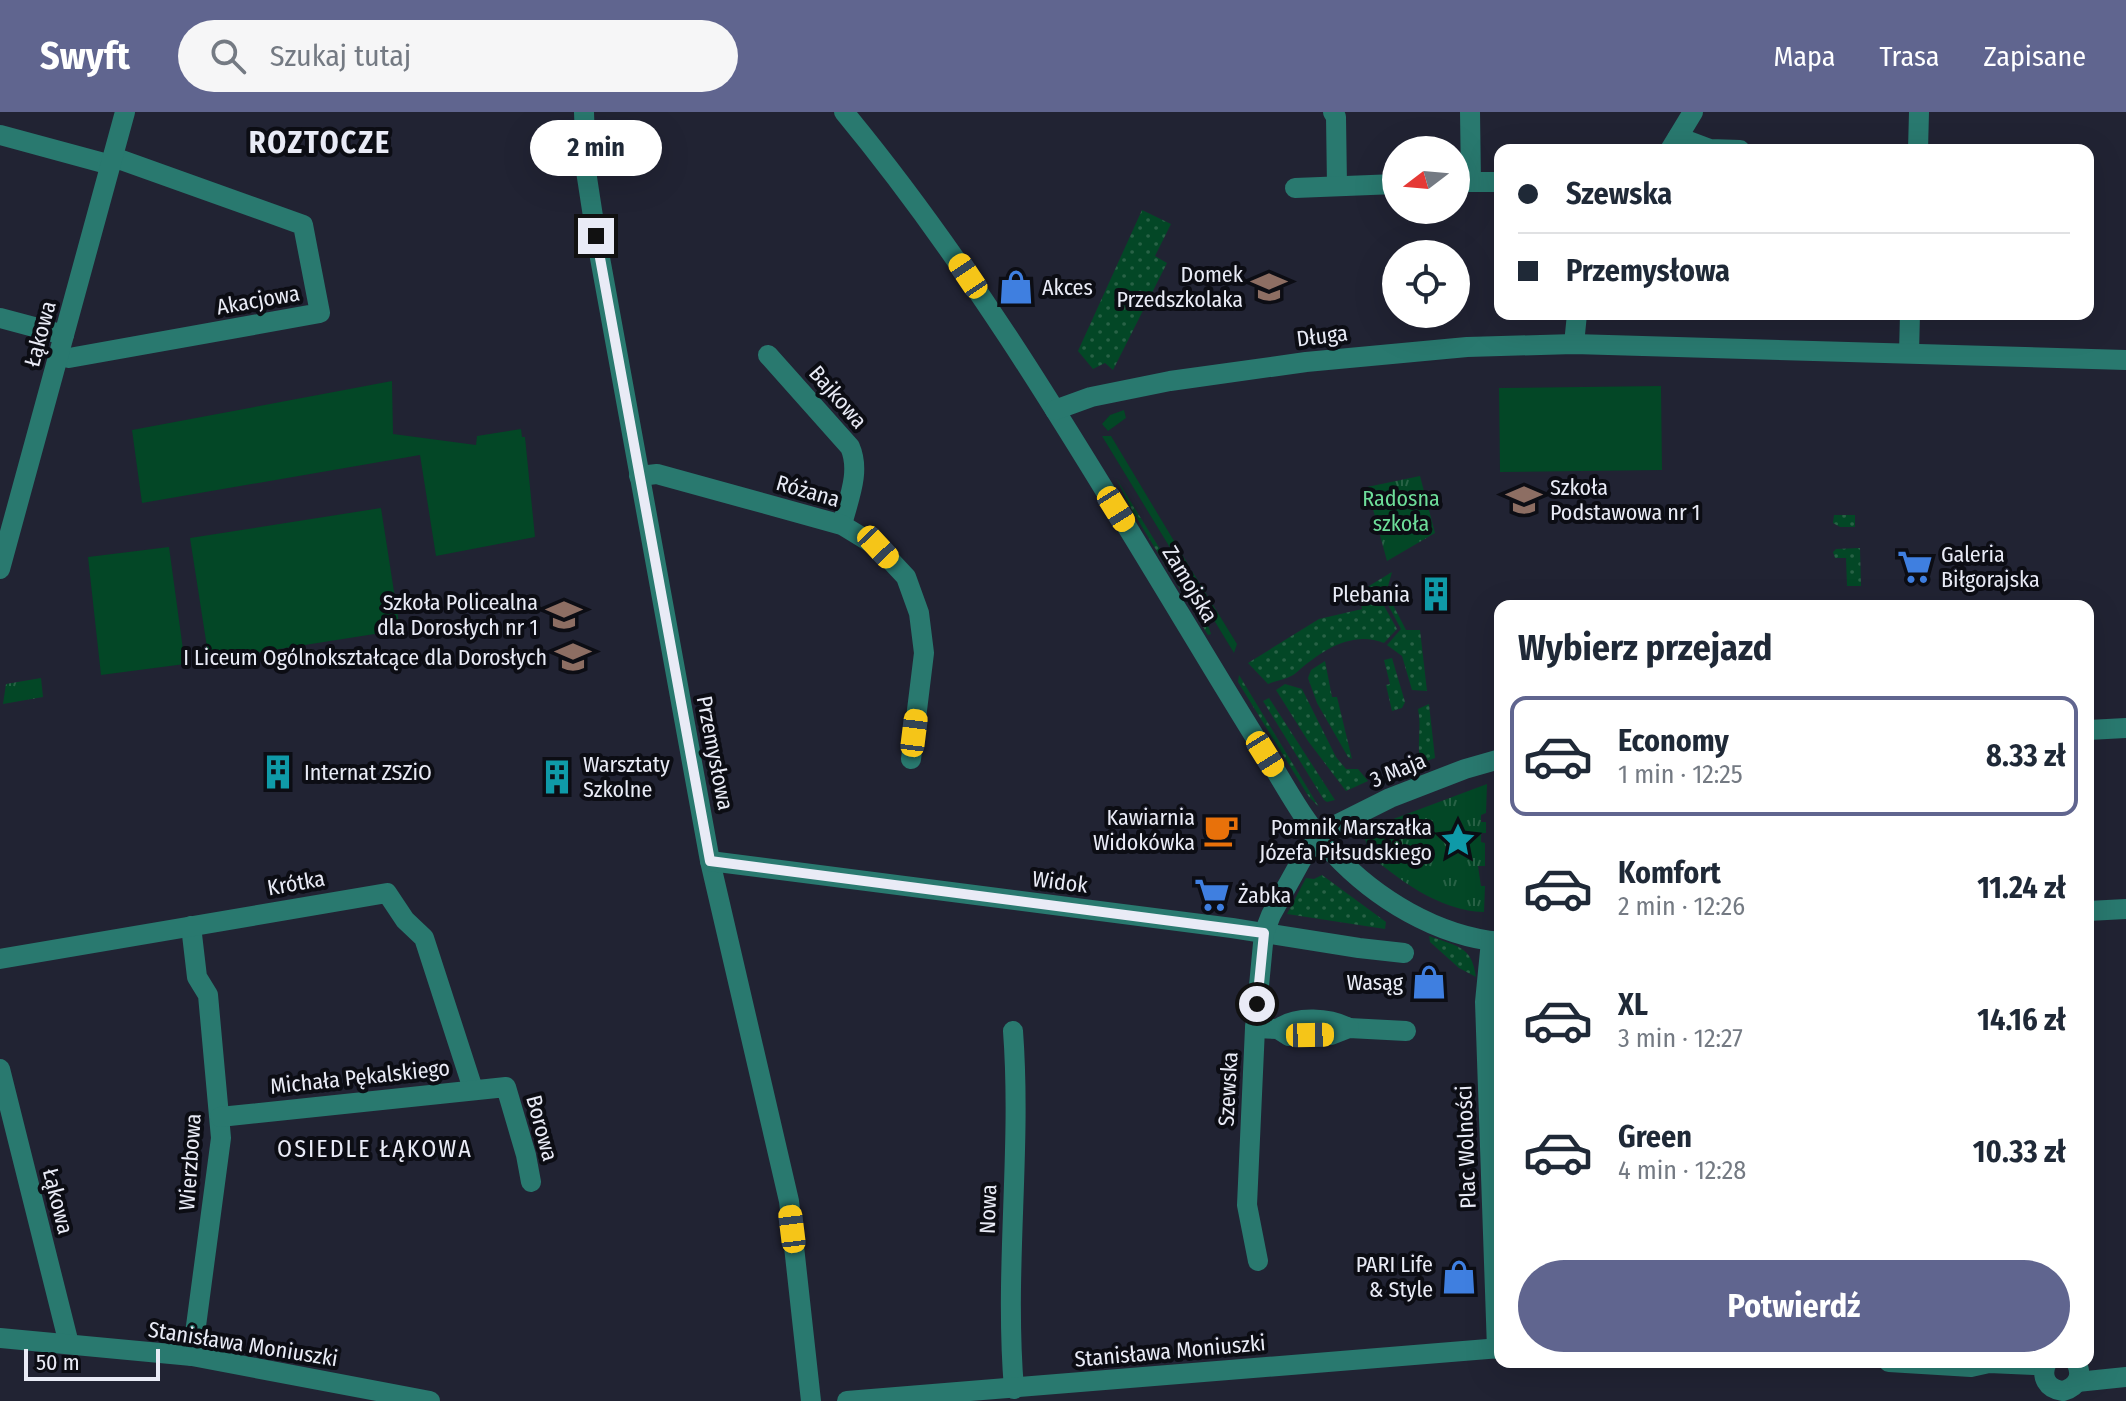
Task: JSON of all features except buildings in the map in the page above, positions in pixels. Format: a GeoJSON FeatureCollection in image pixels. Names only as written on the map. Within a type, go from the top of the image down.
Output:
{"type":"FeatureCollection","features":[{"type":"Feature","properties":{"kind":"street","name":"Łąkowa"},"geometry":{"type":"LineString","coordinates":[[0,569],[125,112]]}},
{"type":"Feature","properties":{"kind":"street","name":"Przemysłowa"},"geometry":{"type":"LineString","coordinates":[[584,112],[586,171],[594,223],[710,861],[789,1201],[811,1401]]}},
{"type":"Feature","properties":{"kind":"street","name":"Zamojska"},"geometry":{"type":"LineString","coordinates":[[844,112],[955,257],[1055,410],[1319,837],[1362,880],[1405,909],[1447,930],[1494,942]]}},
{"type":"Feature","properties":{"kind":"street"},"geometry":{"type":"LineString","coordinates":[[1333,112],[1336,117],[1337,186]]}},
{"type":"Feature","properties":{"kind":"street"},"geometry":{"type":"LineString","coordinates":[[1468,136],[1470,112]]}},
{"type":"Feature","properties":{"kind":"street"},"geometry":{"type":"LineString","coordinates":[[1674,143],[1693,112]]}},
{"type":"Feature","properties":{"kind":"street"},"geometry":{"type":"LineString","coordinates":[[1918,144],[1919,112]]}},
{"type":"Feature","properties":{"kind":"street"},"geometry":{"type":"LineString","coordinates":[[0,135],[112,161]]}},
{"type":"Feature","properties":{"kind":"street","name":"Akacjowa"},"geometry":{"type":"LineString","coordinates":[[59,356],[69,358],[320,313],[303,225],[112,161]]}},
{"type":"Feature","properties":{"kind":"street"},"geometry":{"type":"LineString","coordinates":[[1470,182],[1494,182]]}},
{"type":"Feature","properties":{"kind":"street"},"geometry":{"type":"LineString","coordinates":[[1295,188],[1382,184]]}},
{"type":"Feature","properties":{"kind":"street"},"geometry":{"type":"LineString","coordinates":[[0,318],[64,335]]}},
{"type":"Feature","properties":{"kind":"street"},"geometry":{"type":"LineString","coordinates":[[1574,344],[1576,320]]}},
{"type":"Feature","properties":{"kind":"street"},"geometry":{"type":"LineString","coordinates":[[1909,353],[1910,320]]}},
{"type":"Feature","properties":{"kind":"street","name":"Długa"},"geometry":{"type":"LineString","coordinates":[[1055,410],[1108,393],[1291,364],[1416,350],[1574,344],[2126,360]]}},
{"type":"Feature","properties":{"kind":"street","name":"Bajkowa"},"geometry":{"type":"LineString","coordinates":[[768,355],[850,447],[856,459],[842,525]]}},
{"type":"Feature","properties":{"kind":"street","name":"Różana"},"geometry":{"type":"LineString","coordinates":[[639,476],[657,474],[842,525],[878,547],[906,577],[919,613],[924,653],[911,759]]}},
{"type":"Feature","properties":{"kind":"street"},"geometry":{"type":"LineString","coordinates":[[2094,730],[2126,728]]}},
{"type":"Feature","properties":{"kind":"street","name":"3 Maja"},"geometry":{"type":"LineString","coordinates":[[1319,837],[1338,823],[1390,798],[1494,760]]}},
{"type":"Feature","properties":{"kind":"street","name":"Szewska"},"geometry":{"type":"LineString","coordinates":[[1258,1261],[1247,1205],[1255,1028],[1264,933],[1302,859],[1319,837]]}},
{"type":"Feature","properties":{"kind":"street","name":"Widok"},"geometry":{"type":"LineString","coordinates":[[710,861],[1404,953]]}},
{"type":"Feature","properties":{"kind":"street","name":"Krótka"},"geometry":{"type":"LineString","coordinates":[[0,959],[387,893],[405,920],[424,938],[473,1089]]}},
{"type":"Feature","properties":{"kind":"street"},"geometry":{"type":"LineString","coordinates":[[2094,911],[2126,909]]}},
{"type":"Feature","properties":{"kind":"street","name":"Wierzbowa"},"geometry":{"type":"LineString","coordinates":[[191,926],[197,977],[208,995],[220,1117],[220,1148],[192,1356]]}},
{"type":"Feature","properties":{"kind":"street","name":"Plac Wolności"},"geometry":{"type":"LineString","coordinates":[[1494,953],[1485,1002],[1494,1242]]}},
{"type":"Feature","properties":{"kind":"street"},"geometry":{"type":"LineString","coordinates":[[1255,1028],[1278,1029],[1289,1036],[1331,1035],[1349,1028],[1406,1031]]}},
{"type":"Feature","properties":{"kind":"street","name":"Nowa"},"geometry":{"type":"LineString","coordinates":[[1013,1031],[1016,1076],[1009,1297],[1014,1389]]}},
{"type":"Feature","properties":{"kind":"street","name":"Łąkowa"},"geometry":{"type":"LineString","coordinates":[[0,1069],[69,1344]]}},
{"type":"Feature","properties":{"kind":"street","name":"Michała Pękalskiego"},"geometry":{"type":"LineString","coordinates":[[220,1117],[506,1087]]}},
{"type":"Feature","properties":{"kind":"street","name":"Borowa"},"geometry":{"type":"LineString","coordinates":[[506,1087],[531,1182]]}},
{"type":"Feature","properties":{"kind":"street","name":"Stanisława Moniuszki"},"geometry":{"type":"LineString","coordinates":[[0,1338],[192,1356],[430,1401]]}},
{"type":"Feature","properties":{"kind":"street","name":"Stanisława Moniuszki"},"geometry":{"type":"LineString","coordinates":[[847,1401],[1494,1348]]}},
{"type":"Feature","properties":{"kind":"street"},"geometry":{"type":"LineString","coordinates":[[1973,1368],[1987,1375],[2048,1378],[2060,1391],[2075,1379],[2126,1364]]}},
{"type":"Feature","properties":{"kind":"street"},"geometry":{"type":"LineString","coordinates":[[2075,1379],[2126,1377]]}},
{"type":"Feature","properties":{"kind":"green space"},"geometry":{"type":"Polygon","coordinates":[[[1142,210],[1171,224],[1155,256],[1167,263],[1113,370],[1105,363],[1093,369],[1078,351],[1142,210]]]}},
{"type":"Feature","properties":{"kind":"green space"},"geometry":{"type":"Polygon","coordinates":[[[392,381],[393,434],[476,445],[477,436],[521,429],[522,437],[525,437],[535,537],[436,556],[420,455],[142,503],[132,430],[392,381]]]}},
{"type":"Feature","properties":{"kind":"green space"},"geometry":{"type":"Polygon","coordinates":[[[1661,386],[1662,470],[1500,472],[1499,388],[1661,386]]]}},
{"type":"Feature","properties":{"kind":"green space"},"geometry":{"type":"Polygon","coordinates":[[[1124,410],[1126,418],[1108,431],[1102,424],[1110,415],[1124,410]]]}},
{"type":"Feature","properties":{"kind":"green space"},"geometry":{"type":"Polygon","coordinates":[[[1102,436],[1111,436],[1189,566],[1183,569],[1102,436]]]}},
{"type":"Feature","properties":{"kind":"green space","name":"Radosna szkoła"},"geometry":{"type":"Polygon","coordinates":[[[1420,476],[1435,533],[1387,561],[1367,487],[1420,476]]]}},
{"type":"Feature","properties":{"kind":"green space"},"geometry":{"type":"Polygon","coordinates":[[[1116,478],[1211,634],[1208,635],[1133,512],[1116,478]]]}},
{"type":"Feature","properties":{"kind":"green space"},"geometry":{"type":"Polygon","coordinates":[[[381,508],[400,630],[209,660],[190,538],[381,508]]]}},
{"type":"Feature","properties":{"kind":"green space"},"geometry":{"type":"Polygon","coordinates":[[[1834,515],[1855,515],[1855,527],[1840,527],[1833,523],[1834,515]]]}},
{"type":"Feature","properties":{"kind":"green space"},"geometry":{"type":"Polygon","coordinates":[[[169,547],[185,664],[101,675],[88,557],[169,547]]]}},
{"type":"Feature","properties":{"kind":"green space"},"geometry":{"type":"Polygon","coordinates":[[[1860,548],[1861,586],[1847,586],[1846,558],[1835,558],[1833,552],[1836,549],[1860,548]]]}},
{"type":"Feature","properties":{"kind":"green space"},"geometry":{"type":"Polygon","coordinates":[[[1192,571],[1237,644],[1234,653],[1186,574],[1192,571]]]}},
{"type":"Feature","properties":{"kind":"green space"},"geometry":{"type":"Polygon","coordinates":[[[1392,572],[1383,604],[1397,629],[1384,643],[1360,639],[1349,641],[1327,650],[1291,676],[1268,684],[1248,663],[1319,619],[1362,609],[1359,596],[1364,589],[1392,572]]]}},
{"type":"Feature","properties":{"kind":"green space"},"geometry":{"type":"Polygon","coordinates":[[[1391,601],[1406,630],[1420,630],[1427,691],[1412,690],[1402,656],[1387,645],[1401,629],[1387,603],[1391,601]]]}},
{"type":"Feature","properties":{"kind":"green space"},"geometry":{"type":"Polygon","coordinates":[[[1392,658],[1405,702],[1402,708],[1392,711],[1384,660],[1392,658]]]}},
{"type":"Feature","properties":{"kind":"green space"},"geometry":{"type":"Polygon","coordinates":[[[1325,661],[1332,697],[1337,697],[1352,759],[1317,703],[1308,678],[1311,670],[1325,661]]]}},
{"type":"Feature","properties":{"kind":"green space"},"geometry":{"type":"Polygon","coordinates":[[[1239,675],[1319,807],[1309,797],[1238,682],[1239,675]]]}},
{"type":"Feature","properties":{"kind":"green space"},"geometry":{"type":"Polygon","coordinates":[[[41,678],[43,697],[3,704],[6,684],[41,678]]]}},
{"type":"Feature","properties":{"kind":"green space"},"geometry":{"type":"Polygon","coordinates":[[[1285,684],[1302,689],[1336,757],[1346,769],[1358,769],[1368,781],[1346,791],[1308,741],[1276,690],[1285,684]]]}},
{"type":"Feature","properties":{"kind":"green space"},"geometry":{"type":"Polygon","coordinates":[[[1269,698],[1335,800],[1324,800],[1263,701],[1269,698]]]}},
{"type":"Feature","properties":{"kind":"green space"},"geometry":{"type":"Polygon","coordinates":[[[1429,704],[1435,758],[1421,763],[1418,709],[1429,704]]]}},
{"type":"Feature","properties":{"kind":"green space"},"geometry":{"type":"Polygon","coordinates":[[[1487,784],[1486,813],[1481,815],[1481,822],[1486,822],[1486,833],[1481,833],[1481,842],[1485,843],[1485,866],[1478,866],[1481,886],[1485,886],[1484,912],[1450,906],[1434,899],[1404,882],[1363,850],[1367,845],[1364,830],[1487,784]]]}},
{"type":"Feature","properties":{"kind":"green space"},"geometry":{"type":"Polygon","coordinates":[[[1322,875],[1386,922],[1385,929],[1287,914],[1306,878],[1314,879],[1322,875]]]}},
{"type":"Feature","properties":{"kind":"green space"},"geometry":{"type":"Polygon","coordinates":[[[1429,936],[1461,948],[1471,958],[1476,977],[1459,968],[1430,942],[1429,936]]]}},
{"type":"Feature","properties":{"kind":"place","name":"Akces"},"geometry":{"type":"Point","coordinates":[1016,287]}},
{"type":"Feature","properties":{"kind":"place","name":"Domek Przedszkolaka"},"geometry":{"type":"Point","coordinates":[1269,287]}},
{"type":"Feature","properties":{"kind":"place","name":"Szkoła Podstawowa nr 1"},"geometry":{"type":"Point","coordinates":[1524,500]}},
{"type":"Feature","properties":{"kind":"place","name":"Galeria Biłgorajska"},"geometry":{"type":"Point","coordinates":[1915,567]}},
{"type":"Feature","properties":{"kind":"place","name":"Plebania"},"geometry":{"type":"Point","coordinates":[1436,594]}},
{"type":"Feature","properties":{"kind":"place","name":"Szkoła Policealna dla Dorosłych nr 1"},"geometry":{"type":"Point","coordinates":[564,615]}},
{"type":"Feature","properties":{"kind":"place","name":"I Liceum Ogólnokształcące dla Dorosłych"},"geometry":{"type":"Point","coordinates":[573,657]}},
{"type":"Feature","properties":{"kind":"place","name":"Internat ZSZiO"},"geometry":{"type":"Point","coordinates":[278,772]}},
{"type":"Feature","properties":{"kind":"place","name":"Warsztaty Szkolne"},"geometry":{"type":"Point","coordinates":[557,777]}},
{"type":"Feature","properties":{"kind":"place","name":"Kawiarnia Widokówka"},"geometry":{"type":"Point","coordinates":[1221,830]}},
{"type":"Feature","properties":{"kind":"place","name":"Pomnik Marszałka Józefa Piłsudskiego"},"geometry":{"type":"Point","coordinates":[1458,840]}},
{"type":"Feature","properties":{"kind":"place","name":"Żabka"},"geometry":{"type":"Point","coordinates":[1212,895]}},
{"type":"Feature","properties":{"kind":"place","name":"Wasąg"},"geometry":{"type":"Point","coordinates":[1429,982]}},
{"type":"Feature","properties":{"kind":"place","name":"PARI Life & Style"},"geometry":{"type":"Point","coordinates":[1459,1277]}},
{"type":"Feature","properties":{"kind":"district","name":"ROZTOCZE"},"geometry":{"type":"Point","coordinates":[320,143]}},
{"type":"Feature","properties":{"kind":"district","name":"OSIEDLE ŁĄKOWA"},"geometry":{"type":"Point","coordinates":[375,1149]}},
{"type":"Feature","properties":{"kind":"route"},"geometry":{"type":"LineString","coordinates":[[596,236],[710,861],[1264,933],[1257,1004]]}}]}
